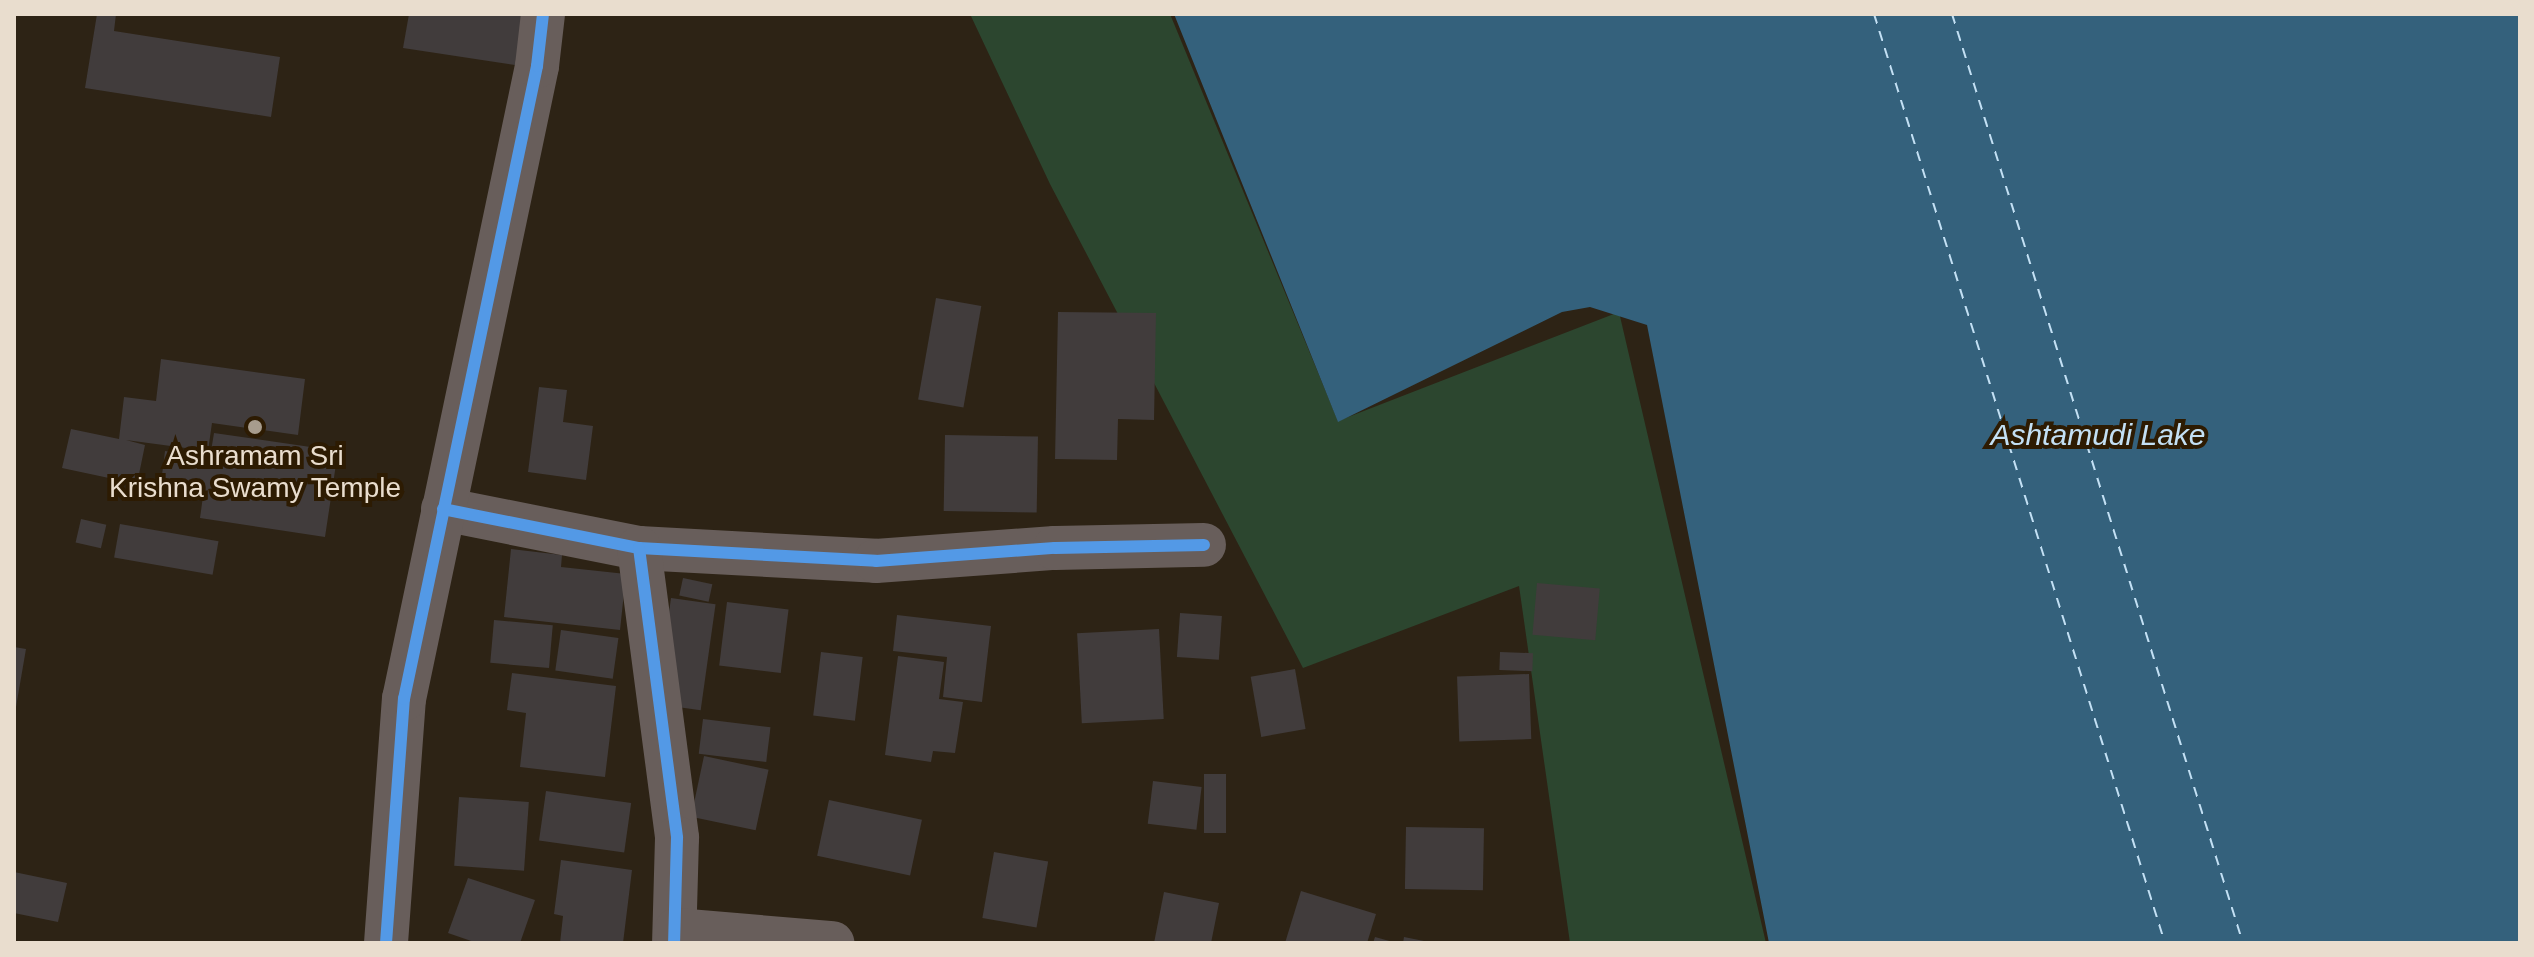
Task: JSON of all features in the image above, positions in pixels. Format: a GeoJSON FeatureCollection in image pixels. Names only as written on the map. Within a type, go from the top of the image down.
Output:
{"type":"FeatureCollection","features":[{"type":"Feature","properties":{"kind":"street"},"geometry":{"type":"LineString","coordinates":[[386,943],[404,699],[537,66],[543,14]]}},
{"type":"Feature","properties":{"kind":"street"},"geometry":{"type":"LineString","coordinates":[[443,509],[639,548],[876,561],[1055,548],[1204,545]]}},
{"type":"Feature","properties":{"kind":"street"},"geometry":{"type":"LineString","coordinates":[[639,548],[677,838],[675,936],[832,943]]}},
{"type":"Feature","properties":{"kind":"green space"},"geometry":{"type":"Polygon","coordinates":[[[970,14],[1170,14],[1338,421],[1619,312],[1766,943],[1570,943],[1519,586],[1303,668],[1050,184],[970,14]]]}},
{"type":"Feature","properties":{"kind":"water","name":"Ashtamudi Lake"},"geometry":{"type":"Polygon","coordinates":[[[1174,14],[2520,14],[2520,943],[1769,943],[1647,325],[1590,307],[1562,312],[1338,422],[1174,14]]]}},
{"type":"Feature","properties":{"kind":"building"},"geometry":{"type":"Polygon","coordinates":[[[97,14],[116,14],[114,31],[280,57],[271,117],[85,88],[97,14]]]}},
{"type":"Feature","properties":{"kind":"building"},"geometry":{"type":"Polygon","coordinates":[[[409,14],[525,14],[515,65],[403,48],[409,14]]]}},
{"type":"Feature","properties":{"kind":"building"},"geometry":{"type":"Polygon","coordinates":[[[936,298],[981,306],[963,407],[918,399],[936,298]]]}},
{"type":"Feature","properties":{"kind":"building"},"geometry":{"type":"Polygon","coordinates":[[[1058,312],[1156,313],[1154,420],[1118,419],[1117,460],[1055,459],[1058,312]]]}},
{"type":"Feature","properties":{"kind":"building"},"geometry":{"type":"Polygon","coordinates":[[[161,359],[305,379],[298,435],[212,423],[208,451],[126,440],[145,445],[137,484],[62,468],[71,429],[119,439],[124,397],[156,401],[161,359]]]}},
{"type":"Feature","properties":{"kind":"building"},"geometry":{"type":"Polygon","coordinates":[[[539,387],[567,390],[563,422],[593,426],[586,480],[528,472],[539,387]]]}},
{"type":"Feature","properties":{"kind":"building"},"geometry":{"type":"Polygon","coordinates":[[[214,433],[338,451],[325,537],[200,518],[204,489],[161,483],[165,451],[210,457],[214,433]]]}},
{"type":"Feature","properties":{"kind":"building"},"geometry":{"type":"Polygon","coordinates":[[[945,435],[1038,437],[1037,513],[944,511],[945,435]]]}},
{"type":"Feature","properties":{"kind":"building"},"geometry":{"type":"Polygon","coordinates":[[[81,519],[106,525],[101,548],[76,542],[81,519]]]}},
{"type":"Feature","properties":{"kind":"building"},"geometry":{"type":"Polygon","coordinates":[[[120,524],[218,541],[213,575],[114,557],[120,524]]]}},
{"type":"Feature","properties":{"kind":"building"},"geometry":{"type":"Polygon","coordinates":[[[511,549],[562,555],[561,567],[626,574],[620,630],[504,617],[511,549]]]}},
{"type":"Feature","properties":{"kind":"building"},"geometry":{"type":"Polygon","coordinates":[[[683,578],[712,584],[709,602],[679,596],[683,578]]]}},
{"type":"Feature","properties":{"kind":"building"},"geometry":{"type":"Polygon","coordinates":[[[1537,583],[1600,588],[1595,640],[1532,635],[1537,583]]]}},
{"type":"Feature","properties":{"kind":"building"},"geometry":{"type":"Polygon","coordinates":[[[671,598],[716,604],[701,710],[656,704],[671,598]]]}},
{"type":"Feature","properties":{"kind":"building"},"geometry":{"type":"Polygon","coordinates":[[[727,602],[789,610],[781,673],[719,666],[727,602]]]}},
{"type":"Feature","properties":{"kind":"building"},"geometry":{"type":"Polygon","coordinates":[[[1180,613],[1222,616],[1219,660],[1177,657],[1180,613]]]}},
{"type":"Feature","properties":{"kind":"building"},"geometry":{"type":"Polygon","coordinates":[[[897,615],[991,626],[982,702],[943,697],[947,657],[893,651],[897,615]]]}},
{"type":"Feature","properties":{"kind":"building"},"geometry":{"type":"Polygon","coordinates":[[[494,620],[553,625],[549,668],[490,663],[494,620]]]}},
{"type":"Feature","properties":{"kind":"building"},"geometry":{"type":"Polygon","coordinates":[[[1159,629],[1164,719],[1082,723],[1077,633],[1159,629]]]}},
{"type":"Feature","properties":{"kind":"building"},"geometry":{"type":"Polygon","coordinates":[[[561,630],[618,638],[613,679],[555,671],[561,630]]]}},
{"type":"Feature","properties":{"kind":"building"},"geometry":{"type":"Polygon","coordinates":[[[14,647],[26,649],[16,707],[14,707],[14,647]]]}},
{"type":"Feature","properties":{"kind":"building"},"geometry":{"type":"Polygon","coordinates":[[[821,652],[863,657],[855,721],[813,716],[821,652]]]}},
{"type":"Feature","properties":{"kind":"building"},"geometry":{"type":"Polygon","coordinates":[[[1500,652],[1533,653],[1532,671],[1499,670],[1500,652]]]}},
{"type":"Feature","properties":{"kind":"building"},"geometry":{"type":"Polygon","coordinates":[[[898,656],[944,662],[939,699],[963,702],[955,753],[933,751],[931,762],[885,755],[898,656]]]}},
{"type":"Feature","properties":{"kind":"building"},"geometry":{"type":"Polygon","coordinates":[[[1295,669],[1306,729],[1261,737],[1251,677],[1295,669]]]}},
{"type":"Feature","properties":{"kind":"building"},"geometry":{"type":"Polygon","coordinates":[[[512,673],[616,686],[605,777],[520,767],[526,713],[507,710],[512,673]]]}},
{"type":"Feature","properties":{"kind":"building"},"geometry":{"type":"Polygon","coordinates":[[[1529,674],[1531,739],[1459,741],[1457,677],[1529,674]]]}},
{"type":"Feature","properties":{"kind":"building"},"geometry":{"type":"Polygon","coordinates":[[[703,719],[770,727],[766,762],[699,754],[703,719]]]}},
{"type":"Feature","properties":{"kind":"building"},"geometry":{"type":"Polygon","coordinates":[[[704,756],[769,770],[756,830],[691,817],[704,756]]]}},
{"type":"Feature","properties":{"kind":"building"},"geometry":{"type":"Polygon","coordinates":[[[1204,774],[1226,774],[1226,833],[1204,833],[1204,774]]]}},
{"type":"Feature","properties":{"kind":"building"},"geometry":{"type":"Polygon","coordinates":[[[1153,781],[1202,787],[1196,830],[1148,824],[1153,781]]]}},
{"type":"Feature","properties":{"kind":"building"},"geometry":{"type":"Polygon","coordinates":[[[546,791],[631,803],[624,852],[539,841],[546,791]]]}},
{"type":"Feature","properties":{"kind":"building"},"geometry":{"type":"Polygon","coordinates":[[[459,797],[529,802],[524,871],[454,866],[459,797]]]}},
{"type":"Feature","properties":{"kind":"building"},"geometry":{"type":"Polygon","coordinates":[[[829,800],[922,820],[910,876],[817,856],[829,800]]]}},
{"type":"Feature","properties":{"kind":"building"},"geometry":{"type":"Polygon","coordinates":[[[1406,827],[1484,828],[1483,890],[1405,889],[1406,827]]]}},
{"type":"Feature","properties":{"kind":"building"},"geometry":{"type":"Polygon","coordinates":[[[994,852],[1048,862],[1037,928],[982,918],[994,852]]]}},
{"type":"Feature","properties":{"kind":"building"},"geometry":{"type":"Polygon","coordinates":[[[561,860],[632,870],[623,943],[560,943],[563,916],[554,914],[561,860]]]}},
{"type":"Feature","properties":{"kind":"building"},"geometry":{"type":"Polygon","coordinates":[[[14,872],[67,883],[58,922],[14,913],[14,872]]]}},
{"type":"Feature","properties":{"kind":"building"},"geometry":{"type":"Polygon","coordinates":[[[468,878],[535,900],[520,943],[477,943],[448,933],[468,878]]]}},
{"type":"Feature","properties":{"kind":"building"},"geometry":{"type":"Polygon","coordinates":[[[1301,891],[1376,914],[1367,943],[1285,943],[1301,891]]]}},
{"type":"Feature","properties":{"kind":"building"},"geometry":{"type":"Polygon","coordinates":[[[1164,892],[1219,903],[1211,943],[1154,943],[1164,892]]]}},
{"type":"Feature","properties":{"kind":"building"},"geometry":{"type":"Polygon","coordinates":[[[1375,937],[1393,942],[1373,943],[1375,937]]]}},
{"type":"Feature","properties":{"kind":"building"},"geometry":{"type":"Polygon","coordinates":[[[1404,937],[1429,942],[1429,943],[1403,943],[1404,937]]]}},
{"type":"Feature","properties":{"kind":"ferry route"},"geometry":{"type":"LineString","coordinates":[[1874,14],[2165,943]]}},
{"type":"Feature","properties":{"kind":"ferry route"},"geometry":{"type":"LineString","coordinates":[[1952,14],[2243,943]]}},
{"type":"Feature","properties":{"kind":"cycle path"},"geometry":{"type":"LineString","coordinates":[[386,943],[404,699],[537,66],[543,14]]}},
{"type":"Feature","properties":{"kind":"cycle path"},"geometry":{"type":"LineString","coordinates":[[443,509],[639,548],[876,561],[1055,548],[1204,545]]}},
{"type":"Feature","properties":{"kind":"cycle path"},"geometry":{"type":"LineString","coordinates":[[639,548],[677,838],[674,943]]}},
{"type":"Feature","properties":{"kind":"place","name":"Ashramam Sri Krishna Swamy Temple"},"geometry":{"type":"Point","coordinates":[255,427]}}]}
